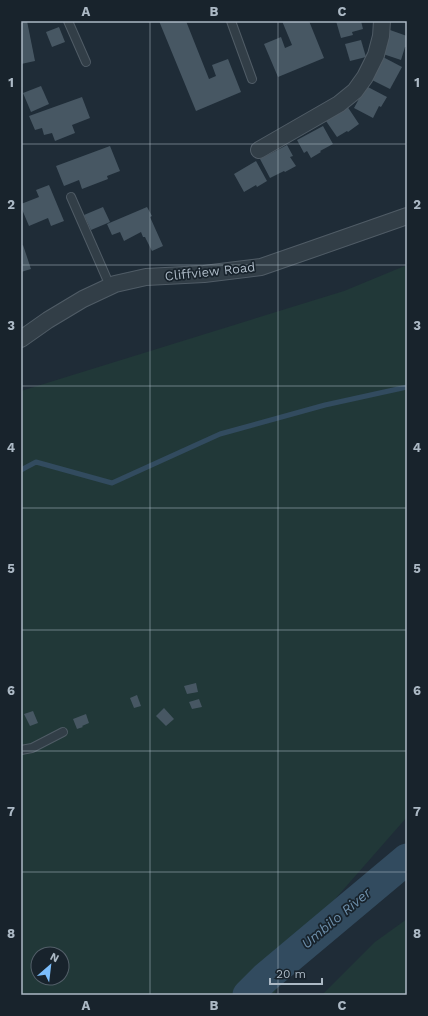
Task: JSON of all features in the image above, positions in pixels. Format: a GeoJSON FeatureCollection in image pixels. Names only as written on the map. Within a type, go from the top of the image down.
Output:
{"type":"FeatureCollection","features":[{"type":"Feature","properties":{"kind":"street"},"geometry":{"type":"LineString","coordinates":[[259,150],[339,104],[355,91],[365,77],[376,55],[381,36],[382,21]]}},
{"type":"Feature","properties":{"kind":"street","name":"Cliffview Road"},"geometry":{"type":"LineString","coordinates":[[21,338],[83,299],[116,284],[146,277],[204,274],[261,267],[407,216]]}},
{"type":"Feature","properties":{"kind":"lane"},"geometry":{"type":"LineString","coordinates":[[68,21],[86,62]]}},
{"type":"Feature","properties":{"kind":"lane"},"geometry":{"type":"LineString","coordinates":[[231,21],[252,79]]}},
{"type":"Feature","properties":{"kind":"lane"},"geometry":{"type":"LineString","coordinates":[[71,197],[110,286]]}},
{"type":"Feature","properties":{"kind":"lane"},"geometry":{"type":"LineString","coordinates":[[21,750],[32,748],[63,732]]}},
{"type":"Feature","properties":{"kind":"green space"},"geometry":{"type":"Polygon","coordinates":[[[407,265],[407,817],[300,939],[274,995],[21,995],[21,391],[344,291],[407,265]]]}},
{"type":"Feature","properties":{"kind":"green space"},"geometry":{"type":"Polygon","coordinates":[[[407,919],[407,995],[322,995],[375,942],[407,919]]]}},
{"type":"Feature","properties":{"kind":"building"},"geometry":{"type":"Polygon","coordinates":[[[21,21],[27,21],[35,61],[21,64],[21,21]]]}},
{"type":"Feature","properties":{"kind":"building"},"geometry":{"type":"Polygon","coordinates":[[[159,21],[186,21],[209,79],[216,76],[212,65],[228,59],[241,92],[196,111],[159,21]]]}},
{"type":"Feature","properties":{"kind":"building"},"geometry":{"type":"Polygon","coordinates":[[[282,21],[309,21],[324,58],[278,77],[264,44],[281,37],[285,48],[292,45],[282,21]]]}},
{"type":"Feature","properties":{"kind":"building"},"geometry":{"type":"Polygon","coordinates":[[[336,21],[361,21],[363,29],[352,32],[353,35],[341,38],[336,21]]]}},
{"type":"Feature","properties":{"kind":"building"},"geometry":{"type":"Polygon","coordinates":[[[59,27],[65,42],[52,47],[46,32],[59,27]]]}},
{"type":"Feature","properties":{"kind":"building"},"geometry":{"type":"Polygon","coordinates":[[[390,30],[407,36],[407,47],[405,47],[401,60],[380,53],[390,30]]]}},
{"type":"Feature","properties":{"kind":"building"},"geometry":{"type":"Polygon","coordinates":[[[361,40],[366,57],[350,61],[345,44],[361,40]]]}},
{"type":"Feature","properties":{"kind":"building"},"geometry":{"type":"Polygon","coordinates":[[[383,57],[402,67],[390,89],[372,80],[383,57]]]}},
{"type":"Feature","properties":{"kind":"building"},"geometry":{"type":"Polygon","coordinates":[[[41,86],[49,104],[31,112],[23,93],[41,86]]]}},
{"type":"Feature","properties":{"kind":"building"},"geometry":{"type":"Polygon","coordinates":[[[366,86],[387,97],[381,107],[379,106],[373,118],[354,108],[366,86]]]}},
{"type":"Feature","properties":{"kind":"building"},"geometry":{"type":"Polygon","coordinates":[[[82,97],[90,118],[72,125],[75,133],[55,141],[52,133],[44,135],[42,128],[35,130],[29,116],[82,97]]]}},
{"type":"Feature","properties":{"kind":"building"},"geometry":{"type":"Polygon","coordinates":[[[347,106],[359,124],[348,132],[347,131],[337,137],[326,121],[347,106]]]}},
{"type":"Feature","properties":{"kind":"building"},"geometry":{"type":"Polygon","coordinates":[[[323,126],[333,144],[311,158],[307,151],[304,153],[297,140],[323,126]]]}},
{"type":"Feature","properties":{"kind":"building"},"geometry":{"type":"Polygon","coordinates":[[[287,145],[293,156],[290,157],[296,166],[270,178],[260,159],[287,145]]]}},
{"type":"Feature","properties":{"kind":"building"},"geometry":{"type":"Polygon","coordinates":[[[110,146],[120,171],[107,176],[108,179],[82,189],[79,180],[64,186],[56,166],[110,146]]]}},
{"type":"Feature","properties":{"kind":"building"},"geometry":{"type":"Polygon","coordinates":[[[256,161],[267,181],[244,192],[234,174],[256,161]]]}},
{"type":"Feature","properties":{"kind":"building"},"geometry":{"type":"Polygon","coordinates":[[[49,185],[64,221],[51,226],[48,218],[29,226],[21,204],[39,197],[36,190],[49,185]]]}},
{"type":"Feature","properties":{"kind":"building"},"geometry":{"type":"Polygon","coordinates":[[[103,207],[110,222],[91,230],[84,215],[103,207]]]}},
{"type":"Feature","properties":{"kind":"building"},"geometry":{"type":"Polygon","coordinates":[[[147,207],[152,216],[150,217],[163,246],[152,251],[141,232],[124,241],[120,232],[112,235],[107,224],[147,207]]]}},
{"type":"Feature","properties":{"kind":"building"},"geometry":{"type":"Polygon","coordinates":[[[23,245],[31,269],[21,272],[21,246],[23,245]]]}},
{"type":"Feature","properties":{"kind":"building"},"geometry":{"type":"Polygon","coordinates":[[[196,683],[198,692],[187,694],[184,686],[196,683]]]}},
{"type":"Feature","properties":{"kind":"building"},"geometry":{"type":"Polygon","coordinates":[[[137,695],[141,706],[134,708],[130,698],[137,695]]]}},
{"type":"Feature","properties":{"kind":"building"},"geometry":{"type":"Polygon","coordinates":[[[199,699],[202,707],[192,709],[189,702],[199,699]]]}},
{"type":"Feature","properties":{"kind":"building"},"geometry":{"type":"Polygon","coordinates":[[[164,708],[174,719],[166,726],[156,716],[164,708]]]}},
{"type":"Feature","properties":{"kind":"building"},"geometry":{"type":"Polygon","coordinates":[[[33,711],[38,723],[30,726],[24,714],[33,711]]]}},
{"type":"Feature","properties":{"kind":"building"},"geometry":{"type":"Polygon","coordinates":[[[86,714],[89,723],[77,729],[73,719],[86,714]]]}},
{"type":"Feature","properties":{"kind":"waterway"},"geometry":{"type":"LineString","coordinates":[[21,470],[36,462],[112,483],[220,434],[325,405],[407,387]]}},
{"type":"Feature","properties":{"kind":"waterway","name":"Umbilo River"},"geometry":{"type":"LineString","coordinates":[[248,995],[265,978],[407,859]]}}]}
